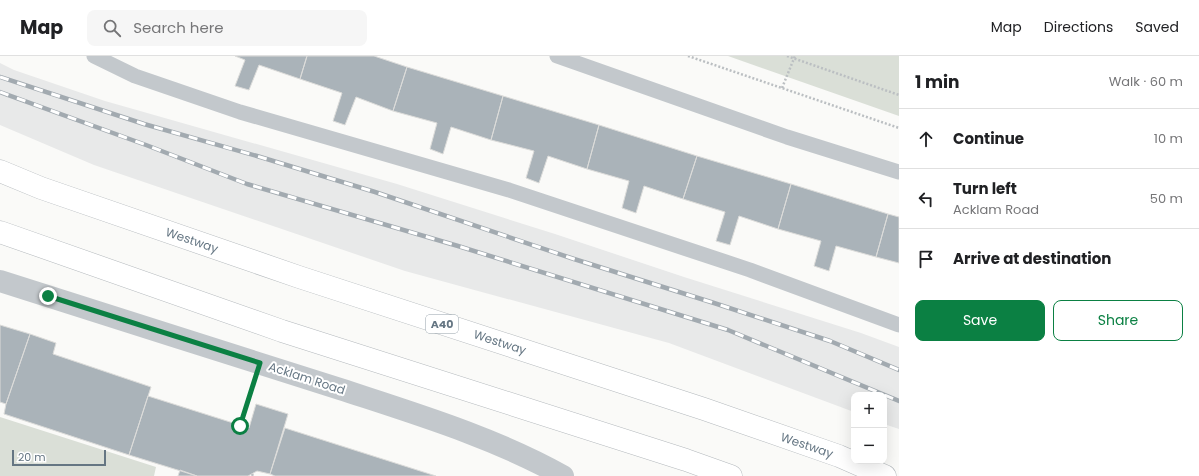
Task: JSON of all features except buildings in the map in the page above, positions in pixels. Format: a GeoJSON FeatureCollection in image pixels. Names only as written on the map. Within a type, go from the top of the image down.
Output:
{"type":"FeatureCollection","features":[{"type":"Feature","properties":{"kind":"highway","name":"Westway"},"geometry":{"type":"LineString","coordinates":[[0,171],[48,191],[299,277],[704,409],[839,456],[885,476]]}},
{"type":"Feature","properties":{"kind":"highway"},"geometry":{"type":"LineString","coordinates":[[0,232],[282,331],[679,457],[731,476]]}},
{"type":"Feature","properties":{"kind":"street","name":"Acklam Road"},"geometry":{"type":"LineString","coordinates":[[0,281],[260,363],[440,422],[532,459],[562,476]]}},
{"type":"Feature","properties":{"kind":"lane"},"geometry":{"type":"LineString","coordinates":[[94,56],[135,76],[232,109],[509,190],[750,270],[899,325]]}},
{"type":"Feature","properties":{"kind":"lane"},"geometry":{"type":"LineString","coordinates":[[557,56],[787,137],[899,172]]}},
{"type":"Feature","properties":{"kind":"path"},"geometry":{"type":"LineString","coordinates":[[688,56],[899,128]]}},
{"type":"Feature","properties":{"kind":"path"},"geometry":{"type":"LineString","coordinates":[[787,56],[795,57],[899,95]]}},
{"type":"Feature","properties":{"kind":"path"},"geometry":{"type":"LineString","coordinates":[[782,88],[795,57]]}},
{"type":"Feature","properties":{"kind":"path"},"geometry":{"type":"LineString","coordinates":[[240,426],[260,363]]}},
{"type":"Feature","properties":{"kind":"shaded area"},"geometry":{"type":"Polygon","coordinates":[[[728,56],[899,56],[899,116],[728,56]]]}},
{"type":"Feature","properties":{"kind":"shaded area"},"geometry":{"type":"Polygon","coordinates":[[[0,63],[14,70],[105,101],[397,184],[861,333],[899,347],[899,429],[887,425],[887,392],[851,392],[851,411],[669,343],[405,271],[94,165],[0,125],[0,63]]]}},
{"type":"Feature","properties":{"kind":"shaded area"},"geometry":{"type":"Polygon","coordinates":[[[0,417],[156,467],[154,476],[0,476],[0,417]]]}},
{"type":"Feature","properties":{"kind":"railway"},"geometry":{"type":"LineString","coordinates":[[0,77],[144,124],[257,156],[375,192],[574,259],[830,341],[899,370]]}},
{"type":"Feature","properties":{"kind":"railway"},"geometry":{"type":"LineString","coordinates":[[0,92],[146,145],[247,184],[458,246],[728,330],[899,401]]}},
{"type":"Feature","properties":{"kind":"route"},"geometry":{"type":"LineString","coordinates":[[48,296],[260,363],[240,426]]}}]}
